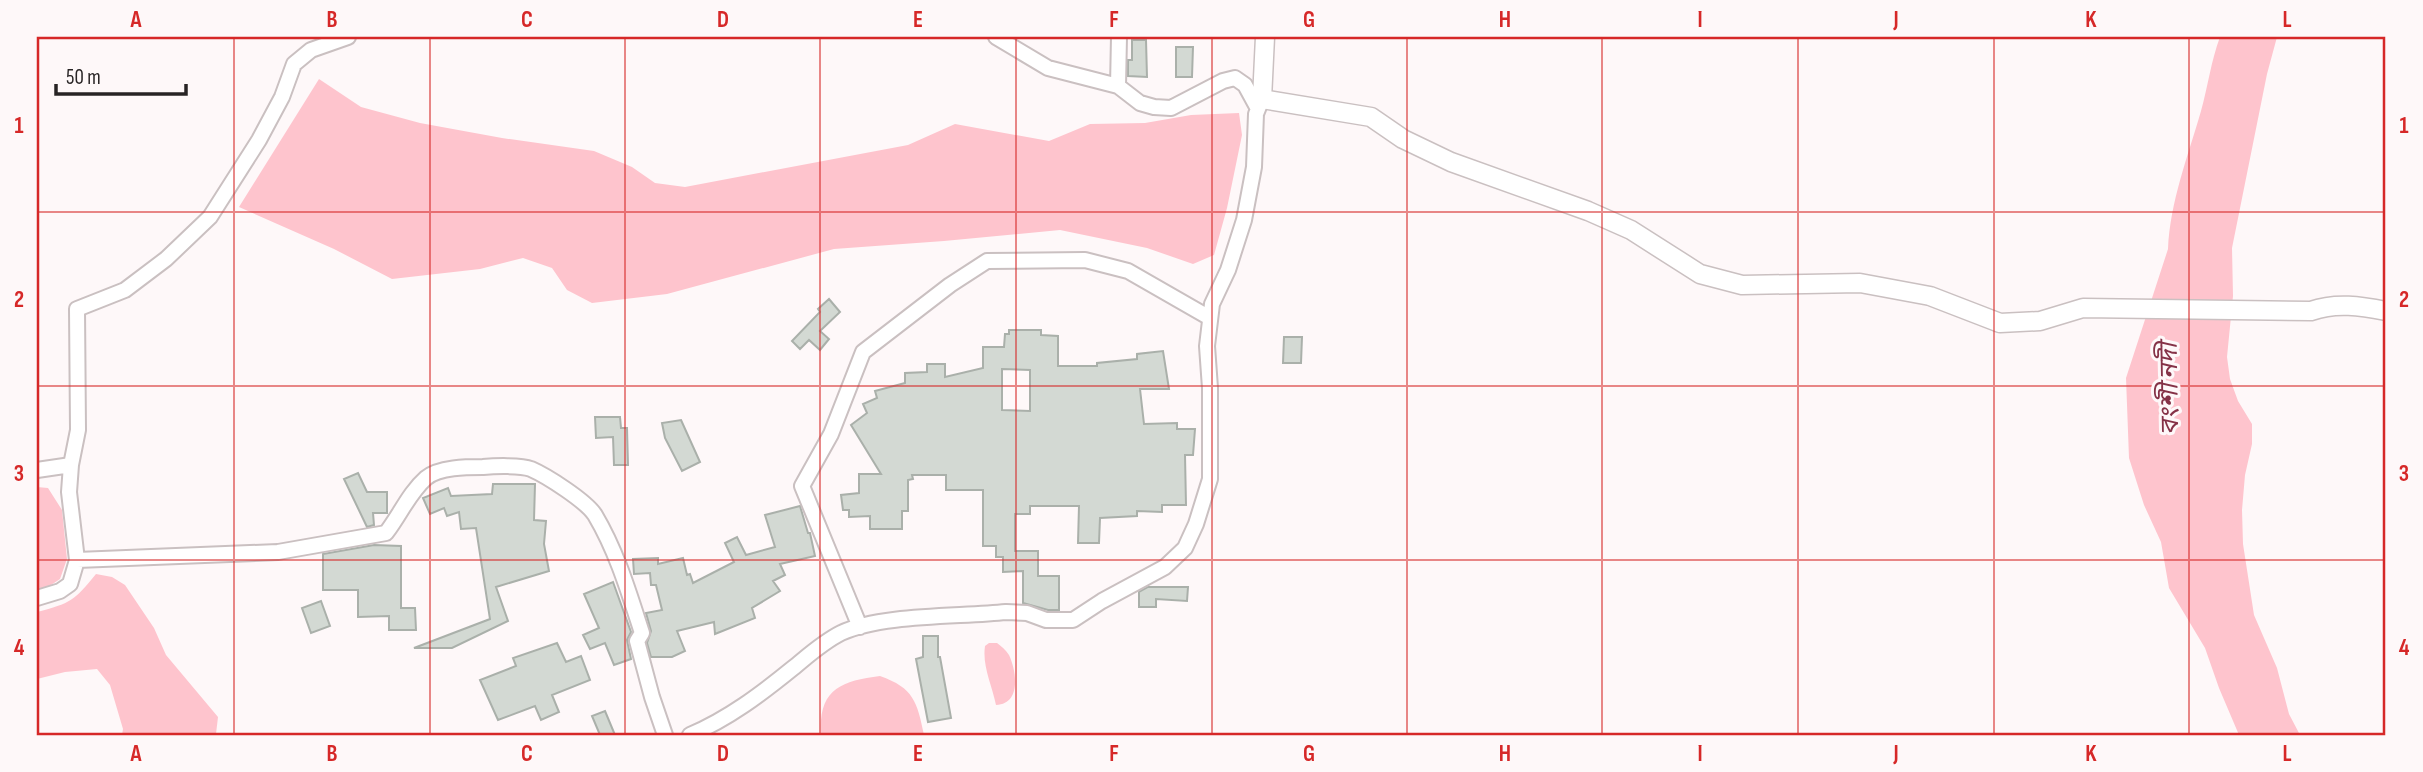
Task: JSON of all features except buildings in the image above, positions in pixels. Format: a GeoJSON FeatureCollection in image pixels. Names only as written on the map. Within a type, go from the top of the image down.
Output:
{"type":"FeatureCollection","features":[{"type":"Feature","properties":{"kind":"street"},"geometry":{"type":"LineString","coordinates":[[37,598],[60,591],[70,584],[77,560],[69,492],[78,430],[77,309],[125,290],[166,259],[210,217],[259,140],[282,97],[294,64],[311,50],[348,37]]}},
{"type":"Feature","properties":{"kind":"street"},"geometry":{"type":"LineString","coordinates":[[996,37],[1048,68],[1118,86],[1140,103],[1154,107],[1171,107],[1223,80],[1235,78],[1245,85],[1259,103],[1371,117],[1403,139],[1451,162],[1588,211],[1631,230],[1700,274],[1742,285],[1860,283],[1930,296],[2000,323],[2040,321],[2083,308],[2311,311],[2325,306],[2361,306],[2386,311]]}},
{"type":"Feature","properties":{"kind":"street"},"geometry":{"type":"LineString","coordinates":[[1118,86],[1119,37]]}},
{"type":"Feature","properties":{"kind":"street"},"geometry":{"type":"LineString","coordinates":[[690,735],[714,725],[756,697],[842,632],[876,623],[1006,612],[1027,613],[1046,620],[1073,620],[1165,567],[1185,548],[1196,524],[1210,479],[1207,346],[1210,318],[1212,304],[1228,270],[1244,220],[1254,167],[1265,37]]}},
{"type":"Feature","properties":{"kind":"street"},"geometry":{"type":"LineString","coordinates":[[860,628],[802,486],[831,433],[863,352],[950,285],[987,261],[1085,260],[1128,271],[1210,318]]}},
{"type":"Feature","properties":{"kind":"street"},"geometry":{"type":"LineString","coordinates":[[37,470],[71,465]]}},
{"type":"Feature","properties":{"kind":"street"},"geometry":{"type":"LineString","coordinates":[[77,560],[278,552],[358,540],[386,533],[400,515],[409,496],[429,475],[452,469],[486,466],[530,468],[566,488],[594,513],[620,563],[623,581],[642,634],[637,641],[640,656],[665,735]]}},
{"type":"Feature","properties":{"kind":"water","name":"বংশী নদী"},"geometry":{"type":"Polygon","coordinates":[[[2220,37],[2277,37],[2232,248],[2233,296],[2227,357],[2230,379],[2238,401],[2252,424],[2252,444],[2245,475],[2242,510],[2243,544],[2254,615],[2277,668],[2289,714],[2300,735],[2239,735],[2205,648],[2169,588],[2161,542],[2144,505],[2129,458],[2126,378],[2168,249],[2176,197],[2220,37]]]}},
{"type":"Feature","properties":{"kind":"water"},"geometry":{"type":"Polygon","coordinates":[[[319,79],[361,107],[420,123],[594,151],[632,167],[655,183],[685,187],[908,145],[955,124],[1049,141],[1090,124],[1145,123],[1191,115],[1239,113],[1242,135],[1214,255],[1193,264],[1147,248],[1060,230],[834,249],[667,294],[592,303],[567,290],[552,268],[523,258],[480,269],[392,279],[334,249],[239,207],[319,79]]]}},
{"type":"Feature","properties":{"kind":"water"},"geometry":{"type":"Polygon","coordinates":[[[37,487],[48,488],[62,510],[67,559],[60,579],[37,592],[37,487]]]}},
{"type":"Feature","properties":{"kind":"water"},"geometry":{"type":"Polygon","coordinates":[[[96,574],[112,577],[125,585],[154,628],[166,655],[218,717],[216,734],[122,735],[123,729],[110,685],[97,669],[65,672],[37,679],[37,612],[71,600],[96,574]]]}},
{"type":"Feature","properties":{"kind":"water"},"geometry":{"type":"Polygon","coordinates":[[[997,643],[1008,653],[1015,678],[1010,699],[996,705],[985,661],[985,646],[997,643]]]}},
{"type":"Feature","properties":{"kind":"water"},"geometry":{"type":"Polygon","coordinates":[[[880,676],[907,691],[916,705],[924,735],[821,735],[823,708],[834,691],[853,681],[880,676]]]}}]}
